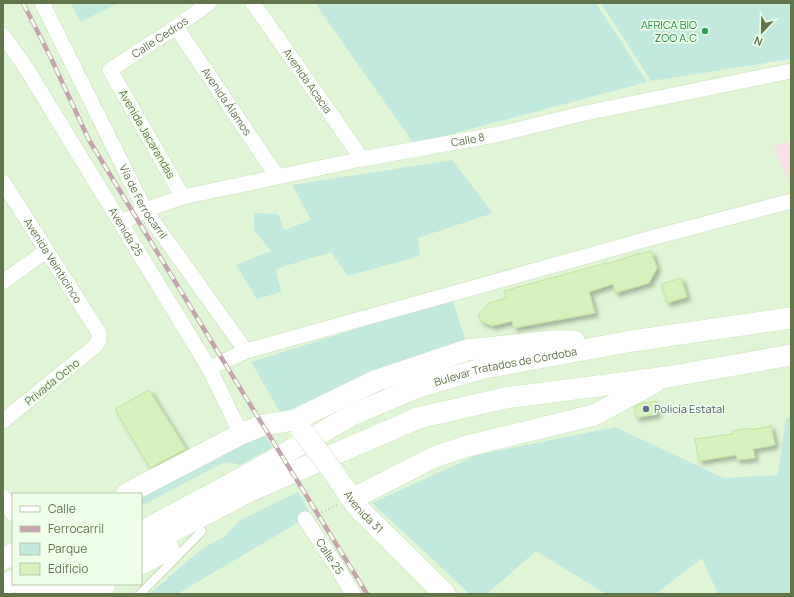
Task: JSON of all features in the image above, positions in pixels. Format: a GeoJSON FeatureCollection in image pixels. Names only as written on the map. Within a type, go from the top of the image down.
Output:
{"type":"FeatureCollection","features":[{"type":"Feature","properties":{"kind":"main road","name":"Bulevar Tratados de Córdoba"},"geometry":{"type":"LineString","coordinates":[[142,547],[244,485],[354,414],[418,387],[484,368],[632,341],[791,318]]}},
{"type":"Feature","properties":{"kind":"main road"},"geometry":{"type":"LineString","coordinates":[[128,493],[241,434],[263,425],[298,425],[375,380],[467,350],[553,341],[632,341]]}},
{"type":"Feature","properties":{"kind":"main road","name":"Bulevar Tratados de Córdoba"},"geometry":{"type":"LineString","coordinates":[[142,532],[244,485],[418,418],[505,398],[667,376],[791,355]]}},
{"type":"Feature","properties":{"kind":"main road"},"geometry":{"type":"LineString","coordinates":[[352,499],[434,457],[467,446],[594,415],[667,376]]}},
{"type":"Feature","properties":{"kind":"main road","name":"Avenida 31"},"geometry":{"type":"LineString","coordinates":[[298,425],[358,508],[445,594]]}},
{"type":"Feature","properties":{"kind":"main road","name":"Bulevar Tratados de Córdoba"},"geometry":{"type":"LineString","coordinates":[[142,514],[192,488],[244,485]]}},
{"type":"Feature","properties":{"kind":"main road","name":"Bulevar Tratados de Córdoba"},"geometry":{"type":"LineString","coordinates":[[142,563],[202,531],[244,485]]}},
{"type":"Feature","properties":{"kind":"main road"},"geometry":{"type":"LineString","coordinates":[[3,559],[12,554]]}},
{"type":"Feature","properties":{"kind":"main road"},"geometry":{"type":"LineString","coordinates":[[3,586],[12,582]]}},
{"type":"Feature","properties":{"kind":"main road"},"geometry":{"type":"LineString","coordinates":[[26,594],[42,585]]}},
{"type":"Feature","properties":{"kind":"main road"},"geometry":{"type":"LineString","coordinates":[[56,594],[73,585]]}},
{"type":"Feature","properties":{"kind":"main road"},"geometry":{"type":"LineString","coordinates":[[87,594],[103,585]]}},
{"type":"Feature","properties":{"kind":"street","name":"Vía de Ferrocarril"},"geometry":{"type":"LineString","coordinates":[[42,3],[145,210],[246,351]]}},
{"type":"Feature","properties":{"kind":"street","name":"Calle Cedros"},"geometry":{"type":"LineString","coordinates":[[110,70],[176,27],[209,3]]}},
{"type":"Feature","properties":{"kind":"street","name":"Avenida Acacia"},"geometry":{"type":"LineString","coordinates":[[253,3],[362,159]]}},
{"type":"Feature","properties":{"kind":"street","name":"Avenida Álamos"},"geometry":{"type":"LineString","coordinates":[[176,27],[277,176]]}},
{"type":"Feature","properties":{"kind":"street","name":"Avenida 25"},"geometry":{"type":"LineString","coordinates":[[3,35],[28,71],[209,368],[241,434]]}},
{"type":"Feature","properties":{"kind":"street","name":"Avenida Jacarandas"},"geometry":{"type":"LineString","coordinates":[[110,70],[183,197]]}},
{"type":"Feature","properties":{"kind":"street","name":"Calle 8"},"geometry":{"type":"LineString","coordinates":[[121,223],[145,210],[183,197],[362,159],[500,134],[581,114],[791,71]]}},
{"type":"Feature","properties":{"kind":"street","name":"Avenida Veinticinco"},"geometry":{"type":"LineString","coordinates":[[3,182],[100,333],[99,341]]}},
{"type":"Feature","properties":{"kind":"street"},"geometry":{"type":"LineString","coordinates":[[209,368],[246,351],[655,237],[791,201]]}},
{"type":"Feature","properties":{"kind":"street"},"geometry":{"type":"LineString","coordinates":[[3,282],[46,251]]}},
{"type":"Feature","properties":{"kind":"street","name":"Privada Ocho"},"geometry":{"type":"LineString","coordinates":[[3,420],[93,348],[99,341]]}},
{"type":"Feature","properties":{"kind":"street"},"geometry":{"type":"LineString","coordinates":[[3,497],[12,512]]}},
{"type":"Feature","properties":{"kind":"street","name":"Calle 25"},"geometry":{"type":"LineString","coordinates":[[304,519],[338,567],[353,594]]}},
{"type":"Feature","properties":{"kind":"lane"},"geometry":{"type":"LineString","coordinates":[[140,594],[202,531]]}},
{"type":"Feature","properties":{"kind":"path"},"geometry":{"type":"LineString","coordinates":[[304,519],[352,499]]}},
{"type":"Feature","properties":{"kind":"shaded area"},"geometry":{"type":"Polygon","coordinates":[[[3,3],[791,3],[791,594],[3,594],[3,3]]]}},
{"type":"Feature","properties":{"kind":"shaded area"},"geometry":{"type":"Polygon","coordinates":[[[788,141],[791,149],[791,186],[773,146],[788,141]]]}},
{"type":"Feature","properties":{"kind":"green space"},"geometry":{"type":"Polygon","coordinates":[[[70,3],[118,3],[81,22],[70,3]]]}},
{"type":"Feature","properties":{"kind":"green space"},"geometry":{"type":"Polygon","coordinates":[[[315,3],[596,3],[647,82],[414,144],[315,3]]]}},
{"type":"Feature","properties":{"kind":"green space","name":"AFRICA BIO ZOO A.C"},"geometry":{"type":"Polygon","coordinates":[[[601,3],[791,3],[791,59],[651,81],[601,3]]]}},
{"type":"Feature","properties":{"kind":"green space"},"geometry":{"type":"Polygon","coordinates":[[[452,160],[493,213],[418,238],[420,256],[348,276],[331,252],[276,269],[281,292],[257,299],[236,265],[271,251],[254,230],[254,213],[278,214],[284,230],[311,220],[292,185],[452,160]]]}},
{"type":"Feature","properties":{"kind":"green space"},"geometry":{"type":"Polygon","coordinates":[[[452,299],[466,341],[370,371],[281,414],[251,362],[452,299]]]}},
{"type":"Feature","properties":{"kind":"green space"},"geometry":{"type":"Polygon","coordinates":[[[791,416],[791,594],[718,594],[702,558],[656,594],[606,594],[536,551],[487,594],[470,594],[372,503],[477,455],[615,427],[724,478],[778,475],[786,418],[791,416]]]}},
{"type":"Feature","properties":{"kind":"green space"},"geometry":{"type":"Polygon","coordinates":[[[263,432],[272,447],[240,465],[229,462],[221,464],[142,505],[142,495],[263,432]]]}},
{"type":"Feature","properties":{"kind":"green space"},"geometry":{"type":"Polygon","coordinates":[[[298,492],[311,515],[177,594],[149,594],[203,548],[224,537],[240,520],[298,492]]]}},
{"type":"Feature","properties":{"kind":"building"},"geometry":{"type":"Polygon","coordinates":[[[651,251],[657,268],[649,283],[615,293],[613,284],[589,292],[595,313],[514,328],[512,321],[492,326],[481,321],[478,315],[489,303],[506,298],[504,291],[651,251]]]}},
{"type":"Feature","properties":{"kind":"building"},"geometry":{"type":"Polygon","coordinates":[[[681,278],[687,297],[667,303],[661,284],[681,278]]]}},
{"type":"Feature","properties":{"kind":"building"},"geometry":{"type":"Polygon","coordinates":[[[149,390],[186,449],[150,468],[115,409],[149,390]]]}},
{"type":"Feature","properties":{"kind":"building","name":"Policía Estatal"},"geometry":{"type":"Polygon","coordinates":[[[655,401],[657,414],[636,418],[634,407],[642,403],[655,401]]]}},
{"type":"Feature","properties":{"kind":"building"},"geometry":{"type":"Polygon","coordinates":[[[771,426],[775,445],[753,449],[755,458],[737,460],[736,455],[699,461],[695,439],[733,434],[732,431],[750,428],[751,430],[771,426]]]}},
{"type":"Feature","properties":{"kind":"railway"},"geometry":{"type":"LineString","coordinates":[[23,3],[50,56],[89,140],[367,594]]}},
{"type":"Feature","properties":{"kind":"place","name":"AFRICA BIO ZOO A.C"},"geometry":{"type":"Point","coordinates":[705,31]}},
{"type":"Feature","properties":{"kind":"place","name":"Policía Estatal"},"geometry":{"type":"Point","coordinates":[646,409]}}]}
